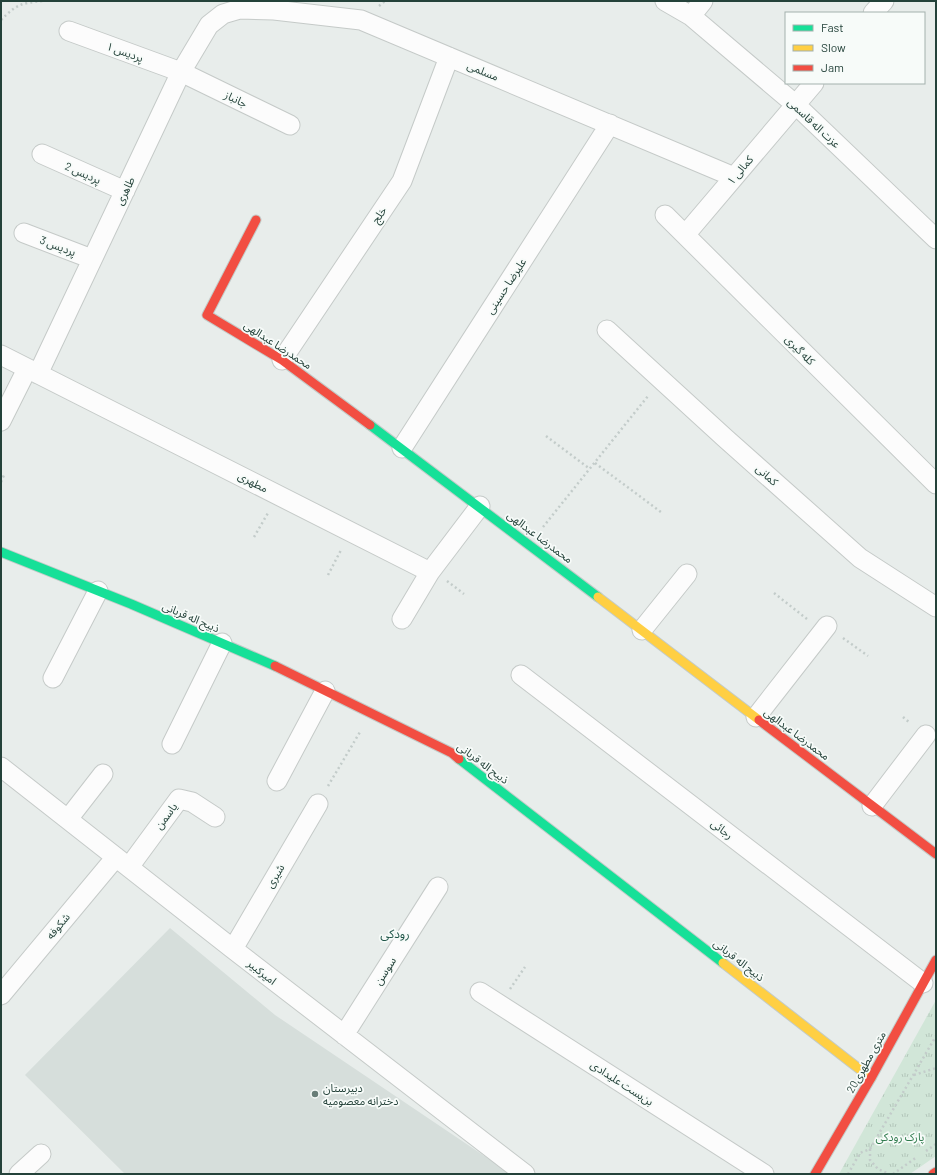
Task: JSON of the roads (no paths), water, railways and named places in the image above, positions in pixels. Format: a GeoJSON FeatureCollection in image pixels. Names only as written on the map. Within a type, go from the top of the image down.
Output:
{"type":"FeatureCollection","features":[{"type":"Feature","properties":{"kind":"street","name":"عزت اله قاسمی"},"geometry":{"type":"LineString","coordinates":[[665,1],[691,16],[796,105],[936,239]]}},
{"type":"Feature","properties":{"kind":"street"},"geometry":{"type":"LineString","coordinates":[[691,16],[703,1]]}},
{"type":"Feature","properties":{"kind":"street"},"geometry":{"type":"LineString","coordinates":[[875,12],[884,1]]}},
{"type":"Feature","properties":{"kind":"street","name":"مسلمی"},"geometry":{"type":"LineString","coordinates":[[222,14],[240,9],[274,10],[361,20],[734,177]]}},
{"type":"Feature","properties":{"kind":"street","name":"طاهری"},"geometry":{"type":"LineString","coordinates":[[1,421],[32,371],[92,259],[181,72],[209,25],[222,14]]}},
{"type":"Feature","properties":{"kind":"street","name":"پردیس ۱"},"geometry":{"type":"LineString","coordinates":[[69,31],[181,72]]}},
{"type":"Feature","properties":{"kind":"street","name":"خلج"},"geometry":{"type":"LineString","coordinates":[[282,360],[402,181],[449,57]]}},
{"type":"Feature","properties":{"kind":"street","name":"جانباز"},"geometry":{"type":"LineString","coordinates":[[181,72],[290,125]]}},
{"type":"Feature","properties":{"kind":"street","name":"کمالی ۱"},"geometry":{"type":"LineString","coordinates":[[685,235],[813,84]]}},
{"type":"Feature","properties":{"kind":"street","name":"علیرضا حسینی"},"geometry":{"type":"LineString","coordinates":[[402,448],[610,124]]}},
{"type":"Feature","properties":{"kind":"street","name":"پردیس 2"},"geometry":{"type":"LineString","coordinates":[[42,154],[125,191]]}},
{"type":"Feature","properties":{"kind":"street","name":"کله گیری"},"geometry":{"type":"LineString","coordinates":[[665,215],[933,476]]}},
{"type":"Feature","properties":{"kind":"street","name":"محمدرضا عبدالهی"},"geometry":{"type":"LineString","coordinates":[[256,220],[207,315],[282,360],[402,448],[936,854]]}},
{"type":"Feature","properties":{"kind":"street","name":"پردیس 3"},"geometry":{"type":"LineString","coordinates":[[24,233],[92,259]]}},
{"type":"Feature","properties":{"kind":"street","name":"کمانی"},"geometry":{"type":"LineString","coordinates":[[607,330],[860,558],[936,607]]}},
{"type":"Feature","properties":{"kind":"street","name":"مطهری"},"geometry":{"type":"LineString","coordinates":[[1,355],[430,572]]}},
{"type":"Feature","properties":{"kind":"street"},"geometry":{"type":"LineString","coordinates":[[402,619],[430,572],[480,506]]}},
{"type":"Feature","properties":{"kind":"street","name":"ذبیح اله قربانی"},"geometry":{"type":"LineString","coordinates":[[1,552],[262,660],[452,753],[871,1078]]}},
{"type":"Feature","properties":{"kind":"street"},"geometry":{"type":"LineString","coordinates":[[642,630],[687,574]]}},
{"type":"Feature","properties":{"kind":"street"},"geometry":{"type":"LineString","coordinates":[[53,678],[98,591]]}},
{"type":"Feature","properties":{"kind":"street"},"geometry":{"type":"LineString","coordinates":[[756,717],[825,629]]}},
{"type":"Feature","properties":{"kind":"street"},"geometry":{"type":"LineString","coordinates":[[172,744],[222,643]]}},
{"type":"Feature","properties":{"kind":"street","name":"رجائی"},"geometry":{"type":"LineString","coordinates":[[521,674],[922,983]]}},
{"type":"Feature","properties":{"kind":"street"},"geometry":{"type":"LineString","coordinates":[[277,781],[325,691]]}},
{"type":"Feature","properties":{"kind":"street"},"geometry":{"type":"LineString","coordinates":[[872,806],[926,735]]}},
{"type":"Feature","properties":{"kind":"street","name":"امیرکبیر"},"geometry":{"type":"LineString","coordinates":[[3,773],[68,819],[233,949],[525,1174]]}},
{"type":"Feature","properties":{"kind":"street"},"geometry":{"type":"LineString","coordinates":[[68,819],[103,774]]}},
{"type":"Feature","properties":{"kind":"street","name":"یاسمن"},"geometry":{"type":"LineString","coordinates":[[122,862],[179,798],[192,802],[215,817]]}},
{"type":"Feature","properties":{"kind":"street","name":"شیری"},"geometry":{"type":"LineString","coordinates":[[233,949],[318,804]]}},
{"type":"Feature","properties":{"kind":"street","name":"شکوفه"},"geometry":{"type":"LineString","coordinates":[[1,995],[122,862]]}},
{"type":"Feature","properties":{"kind":"street","name":"سوسن"},"geometry":{"type":"LineString","coordinates":[[344,1035],[438,887]]}},
{"type":"Feature","properties":{"kind":"street","name":"20متری مطهری"},"geometry":{"type":"LineString","coordinates":[[815,1174],[871,1078],[936,960]]}},
{"type":"Feature","properties":{"kind":"street","name":"بن‌بست علیدادی"},"geometry":{"type":"LineString","coordinates":[[480,992],[764,1174]]}},
{"type":"Feature","properties":{"kind":"street"},"geometry":{"type":"LineString","coordinates":[[19,1174],[41,1154]]}},
{"type":"Feature","properties":{"kind":"place","name":"دبیرستان دخترانه معصومیه"},"geometry":{"type":"Point","coordinates":[315,1094]}},
{"type":"Feature","properties":{"kind":"district","name":"رودکی"},"geometry":{"type":"Point","coordinates":[395,934]}},
{"type":"Feature","properties":{"kind":"park label","name":"پارک رودکی"},"geometry":{"type":"Point","coordinates":[900,1137]}}]}
